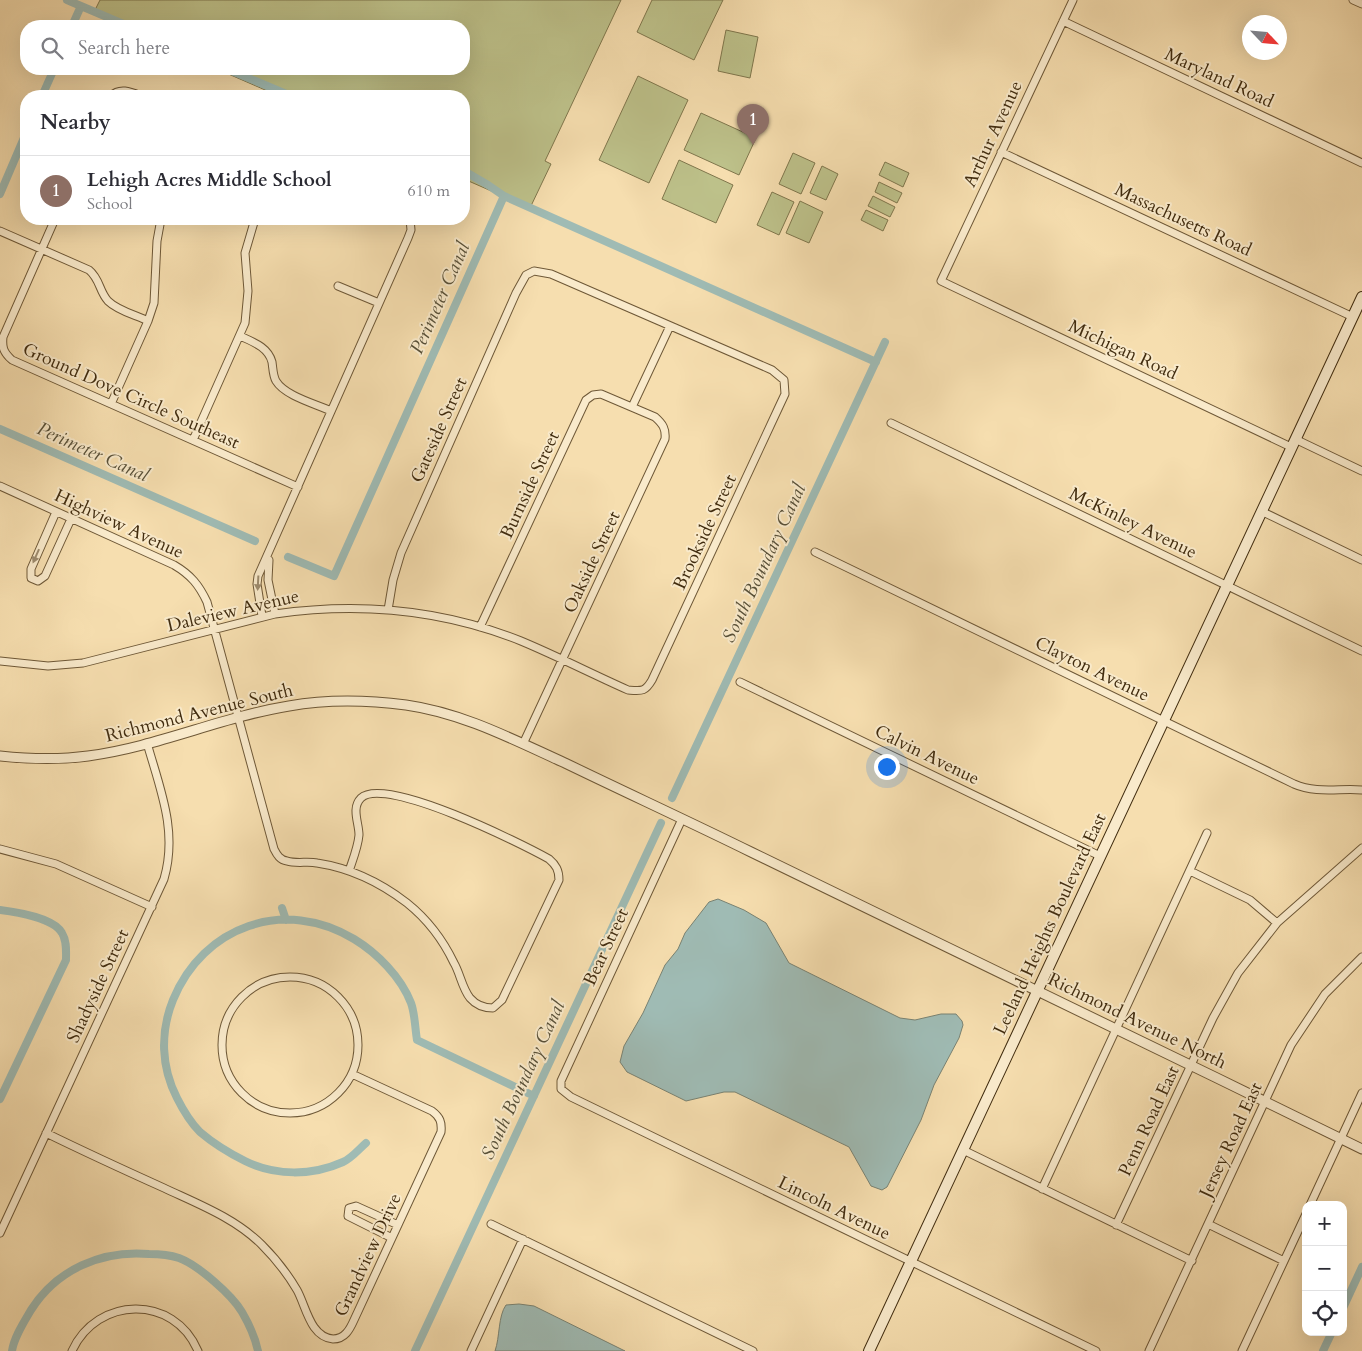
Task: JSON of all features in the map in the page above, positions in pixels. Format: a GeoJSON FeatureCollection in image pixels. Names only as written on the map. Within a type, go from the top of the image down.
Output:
{"type":"FeatureCollection","features":[{"type":"Feature","properties":{"kind":"main road","name":"Leeland Heights Boulevard East"},"geometry":{"type":"LineString","coordinates":[[869,1351],[1362,297]]}},
{"type":"Feature","properties":{"kind":"street","name":"Arthur Avenue"},"geometry":{"type":"LineString","coordinates":[[941,281],[1073,0]]}},
{"type":"Feature","properties":{"kind":"street"},"geometry":{"type":"LineString","coordinates":[[1353,0],[1362,4]]}},
{"type":"Feature","properties":{"kind":"street","name":"Maryland Road"},"geometry":{"type":"LineString","coordinates":[[1063,21],[1362,162]]}},
{"type":"Feature","properties":{"kind":"street","name":"Massachusetts Road"},"geometry":{"type":"LineString","coordinates":[[1001,152],[1353,316]]}},
{"type":"Feature","properties":{"kind":"street","name":"Ground Dove Circle Southeast"},"geometry":{"type":"LineString","coordinates":[[52,225],[3,336],[2,346],[5,354],[12,360],[298,487]]}},
{"type":"Feature","properties":{"kind":"street"},"geometry":{"type":"LineString","coordinates":[[111,404],[148,321],[156,293],[156,249],[160,225]]}},
{"type":"Feature","properties":{"kind":"street"},"geometry":{"type":"LineString","coordinates":[[193,440],[240,336],[247,312],[248,291],[245,253],[252,225]]}},
{"type":"Feature","properties":{"kind":"street"},"geometry":{"type":"LineString","coordinates":[[262,616],[257,584],[258,576],[408,238],[411,225]]}},
{"type":"Feature","properties":{"kind":"street"},"geometry":{"type":"LineString","coordinates":[[0,231],[89,270],[95,275],[108,300],[114,305],[148,321]]}},
{"type":"Feature","properties":{"kind":"street","name":"Gateside Street"},"geometry":{"type":"LineString","coordinates":[[388,610],[396,568],[408,537],[516,293],[526,275],[534,270],[551,274],[670,326]]}},
{"type":"Feature","properties":{"kind":"street","name":"Michigan Road"},"geometry":{"type":"LineString","coordinates":[[941,281],[1293,443],[1362,471]]}},
{"type":"Feature","properties":{"kind":"street"},"geometry":{"type":"LineString","coordinates":[[338,286],[379,303]]}},
{"type":"Feature","properties":{"kind":"street"},"geometry":{"type":"LineString","coordinates":[[632,407],[670,326]]}},
{"type":"Feature","properties":{"kind":"street","name":"Brookside Street"},"geometry":{"type":"LineString","coordinates":[[641,691],[648,687],[652,680],[785,394],[784,380],[772,370],[670,326]]}},
{"type":"Feature","properties":{"kind":"street"},"geometry":{"type":"LineString","coordinates":[[240,336],[261,346],[269,353],[276,381],[281,387],[289,393],[331,411]]}},
{"type":"Feature","properties":{"kind":"street","name":"Burnside Street"},"geometry":{"type":"LineString","coordinates":[[480,627],[586,400],[594,395],[601,394],[632,407]]}},
{"type":"Feature","properties":{"kind":"street","name":"Oakside Street"},"geometry":{"type":"LineString","coordinates":[[523,744],[665,439],[666,430],[662,422],[632,407]]}},
{"type":"Feature","properties":{"kind":"street","name":"McKinley Avenue"},"geometry":{"type":"LineString","coordinates":[[891,423],[1362,651]]}},
{"type":"Feature","properties":{"kind":"street","name":"Highview Avenue"},"geometry":{"type":"LineString","coordinates":[[0,486],[174,565],[190,575],[201,590],[214,628],[237,718],[274,849],[278,857],[287,862],[316,863],[349,871],[382,886],[415,910],[433,930],[450,955],[469,997],[477,1004],[486,1008],[493,1008],[502,1000],[559,880],[559,872],[556,865],[539,854],[459,816],[416,801],[375,794],[367,794],[360,798],[356,806],[358,842],[349,871]]}},
{"type":"Feature","properties":{"kind":"street"},"geometry":{"type":"LineString","coordinates":[[1261,511],[1362,560]]}},
{"type":"Feature","properties":{"kind":"street"},"geometry":{"type":"LineString","coordinates":[[56,512],[31,570],[32,578],[38,581],[45,576],[71,519]]}},
{"type":"Feature","properties":{"kind":"street"},"geometry":{"type":"LineString","coordinates":[[270,551],[267,568],[275,614]]}},
{"type":"Feature","properties":{"kind":"street","name":"Clayton Avenue"},"geometry":{"type":"LineString","coordinates":[[815,552],[1302,788],[1362,790]]}},
{"type":"Feature","properties":{"kind":"street","name":"Daleview Avenue"},"geometry":{"type":"LineString","coordinates":[[0,661],[48,666],[83,663],[262,616],[307,609],[356,607],[435,616],[480,627],[520,641],[628,690],[641,691]]}},
{"type":"Feature","properties":{"kind":"street","name":"Calvin Avenue"},"geometry":{"type":"LineString","coordinates":[[740,682],[1100,856]]}},
{"type":"Feature","properties":{"kind":"street","name":"Richmond Avenue South"},"geometry":{"type":"LineString","coordinates":[[0,756],[37,759],[113,752],[278,708],[346,701],[381,702],[411,706],[473,722],[682,819]]}},
{"type":"Feature","properties":{"kind":"street","name":"Shadyside Street"},"geometry":{"type":"LineString","coordinates":[[0,1233],[152,907],[168,866],[170,840],[166,812],[147,743]]}},
{"type":"Feature","properties":{"kind":"street","name":"Richmond Avenue North"},"geometry":{"type":"LineString","coordinates":[[682,819],[1362,1149]]}},
{"type":"Feature","properties":{"kind":"street","name":"Bear Street"},"geometry":{"type":"LineString","coordinates":[[560,1089],[560,1081],[682,819]]}},
{"type":"Feature","properties":{"kind":"street"},"geometry":{"type":"LineString","coordinates":[[1042,1189],[1207,833]]}},
{"type":"Feature","properties":{"kind":"street","name":"Penn Road East"},"geometry":{"type":"LineString","coordinates":[[1116,1225],[1220,1004],[1238,973],[1277,923],[1362,848]]}},
{"type":"Feature","properties":{"kind":"street"},"geometry":{"type":"LineString","coordinates":[[0,849],[56,864],[152,907]]}},
{"type":"Feature","properties":{"kind":"street"},"geometry":{"type":"LineString","coordinates":[[1190,871],[1242,895],[1277,923]]}},
{"type":"Feature","properties":{"kind":"street","name":"Jersey Road East"},"geometry":{"type":"LineString","coordinates":[[1149,1351],[1292,1045],[1315,1007],[1343,974],[1362,957]]}},
{"type":"Feature","properties":{"kind":"street"},"geometry":{"type":"LineString","coordinates":[[293,976],[326,986],[346,1004],[354,1019],[358,1054],[352,1074],[348,1082],[335,1097],[308,1111],[279,1112],[259,1106],[242,1093],[226,1070],[222,1047],[227,1018],[243,995],[258,984],[269,979],[293,976]]}},
{"type":"Feature","properties":{"kind":"street","name":"Grandview Drive"},"geometry":{"type":"LineString","coordinates":[[46,1133],[219,1214],[246,1231],[278,1262],[298,1293],[314,1328],[328,1338],[336,1339],[344,1336],[349,1329],[441,1132],[442,1123],[432,1111],[352,1074]]}},
{"type":"Feature","properties":{"kind":"street","name":"Lincoln Avenue"},"geometry":{"type":"LineString","coordinates":[[560,1089],[580,1102],[1096,1351]]}},
{"type":"Feature","properties":{"kind":"street"},"geometry":{"type":"LineString","coordinates":[[1312,1201],[1362,1093]]}},
{"type":"Feature","properties":{"kind":"street"},"geometry":{"type":"LineString","coordinates":[[963,1150],[1192,1261]]}},
{"type":"Feature","properties":{"kind":"street"},"geometry":{"type":"LineString","coordinates":[[392,1238],[349,1216],[349,1208],[356,1206],[398,1225]]}},
{"type":"Feature","properties":{"kind":"street"},"geometry":{"type":"LineString","coordinates":[[1242,1351],[1302,1223]]}},
{"type":"Feature","properties":{"kind":"street"},"geometry":{"type":"LineString","coordinates":[[491,1224],[753,1351]]}},
{"type":"Feature","properties":{"kind":"street"},"geometry":{"type":"LineString","coordinates":[[1208,1224],[1284,1261]]}},
{"type":"Feature","properties":{"kind":"street"},"geometry":{"type":"LineString","coordinates":[[471,1351],[523,1239]]}},
{"type":"Feature","properties":{"kind":"street"},"geometry":{"type":"LineString","coordinates":[[72,1351],[81,1336],[100,1318],[122,1310],[138,1309],[154,1312],[178,1324],[189,1336],[198,1351]]}},
{"type":"Feature","properties":{"kind":"green space"},"geometry":{"type":"Polygon","coordinates":[[[100,0],[621,0],[545,161],[551,164],[530,208],[470,182],[470,90],[265,90],[231,75],[470,75],[470,20],[107,20],[93,14],[100,0]]]}},
{"type":"Feature","properties":{"kind":"green space"},"geometry":{"type":"Polygon","coordinates":[[[652,0],[723,0],[694,60],[637,32],[652,0]]]}},
{"type":"Feature","properties":{"kind":"green space"},"geometry":{"type":"Polygon","coordinates":[[[726,30],[758,37],[750,78],[718,71],[726,30]]]}},
{"type":"Feature","properties":{"kind":"green space"},"geometry":{"type":"Polygon","coordinates":[[[638,76],[688,100],[649,183],[599,160],[638,76]]]}},
{"type":"Feature","properties":{"kind":"green space"},"geometry":{"type":"Polygon","coordinates":[[[701,113],[756,138],[739,175],[684,150],[701,113]]]}},
{"type":"Feature","properties":{"kind":"green space"},"geometry":{"type":"Polygon","coordinates":[[[793,153],[815,163],[801,194],[779,184],[793,153]]]}},
{"type":"Feature","properties":{"kind":"green space"},"geometry":{"type":"Polygon","coordinates":[[[679,160],[733,185],[716,223],[662,199],[679,160]]]}},
{"type":"Feature","properties":{"kind":"green space"},"geometry":{"type":"Polygon","coordinates":[[[885,162],[909,173],[903,187],[879,175],[885,162]]]}},
{"type":"Feature","properties":{"kind":"green space"},"geometry":{"type":"Polygon","coordinates":[[[822,166],[838,174],[826,200],[810,193],[822,166]]]}},
{"type":"Feature","properties":{"kind":"green space"},"geometry":{"type":"Polygon","coordinates":[[[879,182],[902,193],[897,203],[875,192],[879,182]]]}},
{"type":"Feature","properties":{"kind":"green space"},"geometry":{"type":"Polygon","coordinates":[[[772,192],[794,202],[779,235],[757,225],[772,192]]]}},
{"type":"Feature","properties":{"kind":"green space"},"geometry":{"type":"Polygon","coordinates":[[[873,196],[895,207],[890,217],[868,206],[873,196]]]}},
{"type":"Feature","properties":{"kind":"green space"},"geometry":{"type":"Polygon","coordinates":[[[800,201],[823,212],[809,243],[786,233],[800,201]]]}},
{"type":"Feature","properties":{"kind":"green space"},"geometry":{"type":"Polygon","coordinates":[[[866,210],[888,220],[883,231],[861,220],[866,210]]]}},
{"type":"Feature","properties":{"kind":"water"},"geometry":{"type":"Polygon","coordinates":[[[718,899],[744,910],[766,923],[789,963],[900,1018],[915,1020],[941,1014],[956,1014],[962,1021],[963,1025],[959,1038],[934,1085],[921,1120],[887,1187],[882,1190],[871,1186],[849,1147],[735,1092],[724,1092],[686,1101],[627,1072],[620,1062],[624,1046],[643,1013],[665,965],[678,949],[685,933],[709,902],[718,899]]]}},
{"type":"Feature","properties":{"kind":"water"},"geometry":{"type":"Polygon","coordinates":[[[506,1305],[534,1306],[625,1351],[495,1351],[503,1310],[506,1305]]]}},
{"type":"Feature","properties":{"kind":"waterway"},"geometry":{"type":"LineString","coordinates":[[67,0],[81,6],[75,20]]}},
{"type":"Feature","properties":{"kind":"waterway"},"geometry":{"type":"LineString","coordinates":[[81,6],[114,20]]}},
{"type":"Feature","properties":{"kind":"waterway"},"geometry":{"type":"LineString","coordinates":[[45,90],[51,75]]}},
{"type":"Feature","properties":{"kind":"waterway"},"geometry":{"type":"LineString","coordinates":[[241,75],[277,90]]}},
{"type":"Feature","properties":{"kind":"waterway"},"geometry":{"type":"LineString","coordinates":[[0,194],[20,147]]}},
{"type":"Feature","properties":{"kind":"waterway"},"geometry":{"type":"LineString","coordinates":[[470,174],[504,196]]}},
{"type":"Feature","properties":{"kind":"waterway","name":"Perimeter Canal"},"geometry":{"type":"LineString","coordinates":[[288,557],[334,576],[504,196],[876,362]]}},
{"type":"Feature","properties":{"kind":"waterway","name":"South Boundary Canal"},"geometry":{"type":"LineString","coordinates":[[672,798],[885,342]]}},
{"type":"Feature","properties":{"kind":"waterway","name":"Perimeter Canal"},"geometry":{"type":"LineString","coordinates":[[0,429],[255,541]]}},
{"type":"Feature","properties":{"kind":"waterway","name":"South Boundary Canal"},"geometry":{"type":"LineString","coordinates":[[415,1351],[661,823]]}},
{"type":"Feature","properties":{"kind":"waterway"},"geometry":{"type":"LineString","coordinates":[[282,908],[286,920]]}},
{"type":"Feature","properties":{"kind":"waterway"},"geometry":{"type":"LineString","coordinates":[[0,910],[15,912],[51,923],[64,936],[66,953],[66,960],[0,1099]]}},
{"type":"Feature","properties":{"kind":"waterway"},"geometry":{"type":"LineString","coordinates":[[366,1143],[349,1158],[331,1167],[306,1172],[281,1172],[245,1161],[211,1140],[193,1125],[177,1098],[168,1074],[165,1062],[164,1037],[173,1000],[187,974],[204,953],[225,937],[249,926],[274,920],[301,920],[328,927],[354,939],[371,951],[395,975],[411,1003],[417,1040],[534,1096]]}},
{"type":"Feature","properties":{"kind":"waterway"},"geometry":{"type":"LineString","coordinates":[[12,1351],[17,1335],[31,1310],[54,1283],[67,1273],[98,1259],[114,1255],[132,1254],[160,1254],[179,1258],[205,1274],[231,1297],[242,1312],[252,1331],[258,1351]]}},
{"type":"Feature","properties":{"kind":"waterway"},"geometry":{"type":"LineString","coordinates":[[1347,1299],[1362,1267]]}},
{"type":"Feature","properties":{"kind":"waterway"},"geometry":{"type":"LineString","coordinates":[[1323,1351],[1330,1336]]}},
{"type":"Feature","properties":{"kind":"place","name":"Lehigh Acres Middle School"},"geometry":{"type":"Point","coordinates":[753,145]}}]}
